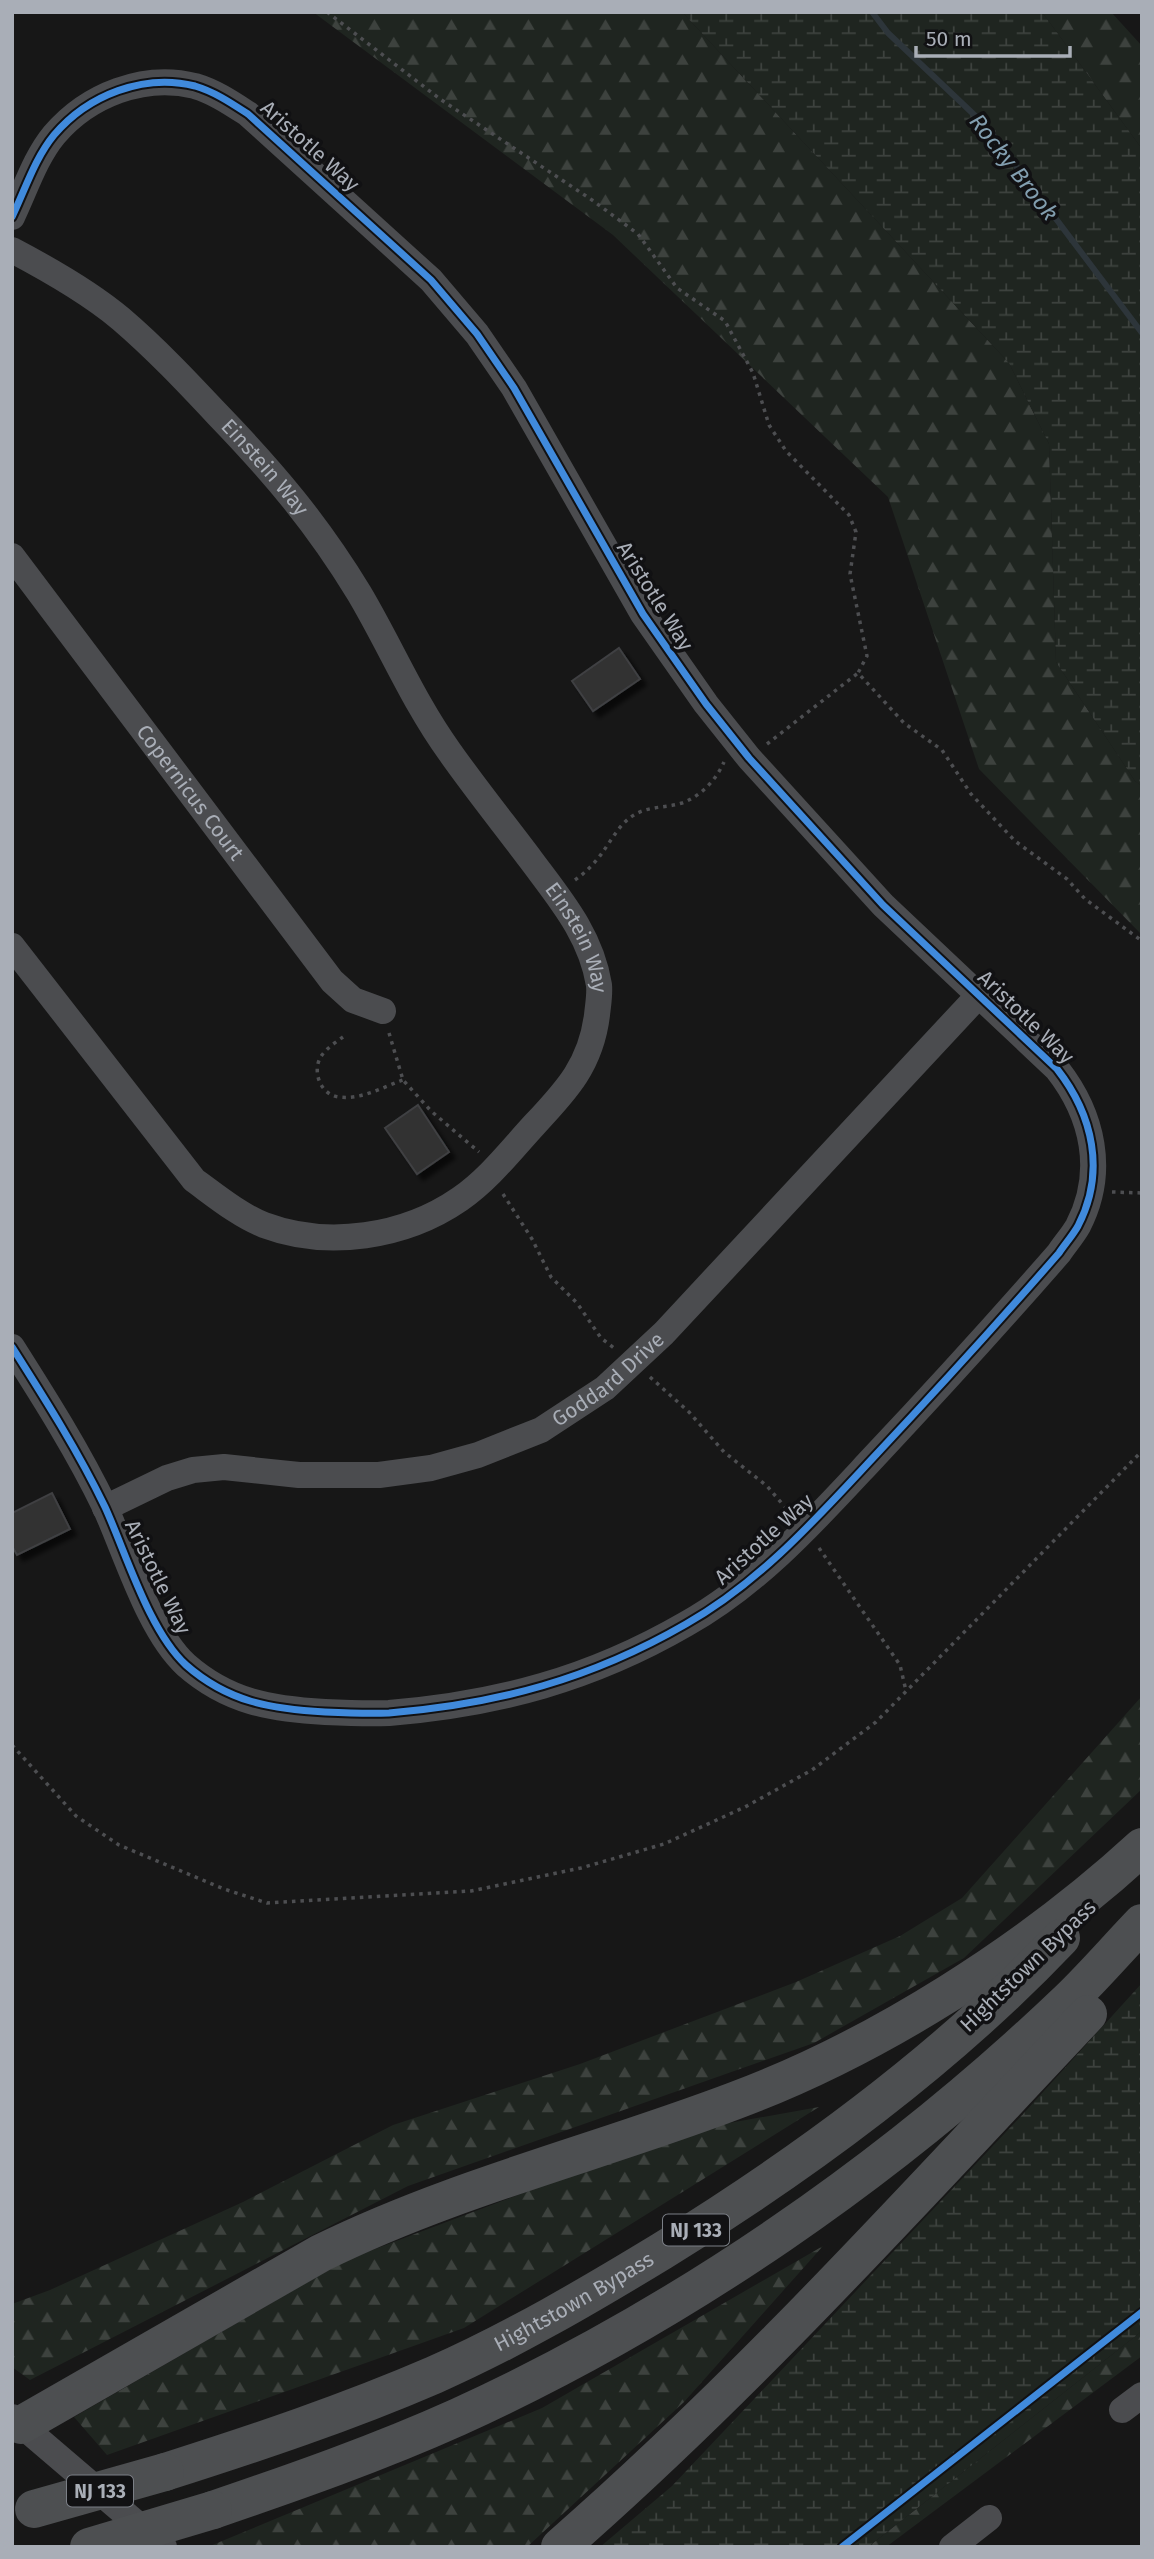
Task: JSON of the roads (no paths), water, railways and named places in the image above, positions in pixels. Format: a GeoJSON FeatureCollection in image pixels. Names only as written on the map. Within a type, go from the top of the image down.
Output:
{"type":"FeatureCollection","features":[{"type":"Feature","properties":{"kind":"highway"},"geometry":{"type":"LineString","coordinates":[[17,2421],[321,2253],[372,2228],[425,2206],[736,2101],[823,2062],[908,2018],[989,1967],[1048,1925],[1142,1847]]}},
{"type":"Feature","properties":{"kind":"highway","name":"Hightstown Bypass"},"geometry":{"type":"LineString","coordinates":[[23,2511],[165,2472],[349,2410],[436,2374],[604,2287],[711,2221],[807,2155],[899,2084],[1036,1964],[1142,1853]]}},
{"type":"Feature","properties":{"kind":"highway","name":"NJ 133"},"geometry":{"type":"LineString","coordinates":[[89,2547],[213,2510],[367,2455],[457,2417],[544,2375],[630,2328],[738,2261],[836,2194],[930,2121],[1021,2044],[1070,1998],[1142,1923]]}},
{"type":"Feature","properties":{"kind":"highway"},"geometry":{"type":"LineString","coordinates":[[560,2547],[691,2428],[780,2340],[1098,2003],[1142,1951]]}},
{"type":"Feature","properties":{"kind":"street","name":"Aristotle Way"},"geometry":{"type":"LineString","coordinates":[[12,217],[37,162],[54,136],[83,108],[116,90],[146,84],[195,86],[218,95],[248,114],[431,280],[477,334],[514,388],[643,614],[745,753],[883,905],[1057,1069],[1079,1102],[1088,1124],[1094,1161],[1085,1208],[1077,1227],[1051,1263],[805,1531],[736,1590],[689,1623],[587,1672],[538,1689],[485,1702],[372,1714],[280,1710],[243,1700],[216,1686],[185,1664],[162,1634],[105,1508],[68,1437],[12,1347]]}},
{"type":"Feature","properties":{"kind":"street","name":"Einstein Way"},"geometry":{"type":"LineString","coordinates":[[12,250],[68,282],[118,316],[155,349],[273,472],[328,544],[361,596],[422,710],[448,749],[579,926],[594,960],[600,990],[590,1051],[577,1075],[561,1096],[474,1188],[445,1208],[408,1226],[383,1233],[348,1237],[318,1236],[293,1233],[262,1224],[224,1203],[194,1180],[12,946]]}},
{"type":"Feature","properties":{"kind":"street","name":"Copernicus Court"},"geometry":{"type":"LineString","coordinates":[[12,556],[332,981],[353,1000],[383,1011]]}},
{"type":"Feature","properties":{"kind":"street","name":"Goddard Drive"},"geometry":{"type":"LineString","coordinates":[[105,1508],[167,1478],[194,1470],[224,1466],[299,1475],[379,1475],[443,1465],[478,1455],[541,1430],[577,1408],[633,1363],[979,995]]}},
{"type":"Feature","properties":{"kind":"street"},"geometry":{"type":"LineString","coordinates":[[17,2421],[164,2547]]}},
{"type":"Feature","properties":{"kind":"street"},"geometry":{"type":"LineString","coordinates":[[952,2547],[989,2518]]}},
{"type":"Feature","properties":{"kind":"waterway","name":"Rocky Brook"},"geometry":{"type":"LineString","coordinates":[[872,12],[888,33],[986,126],[1142,333]]}}]}
